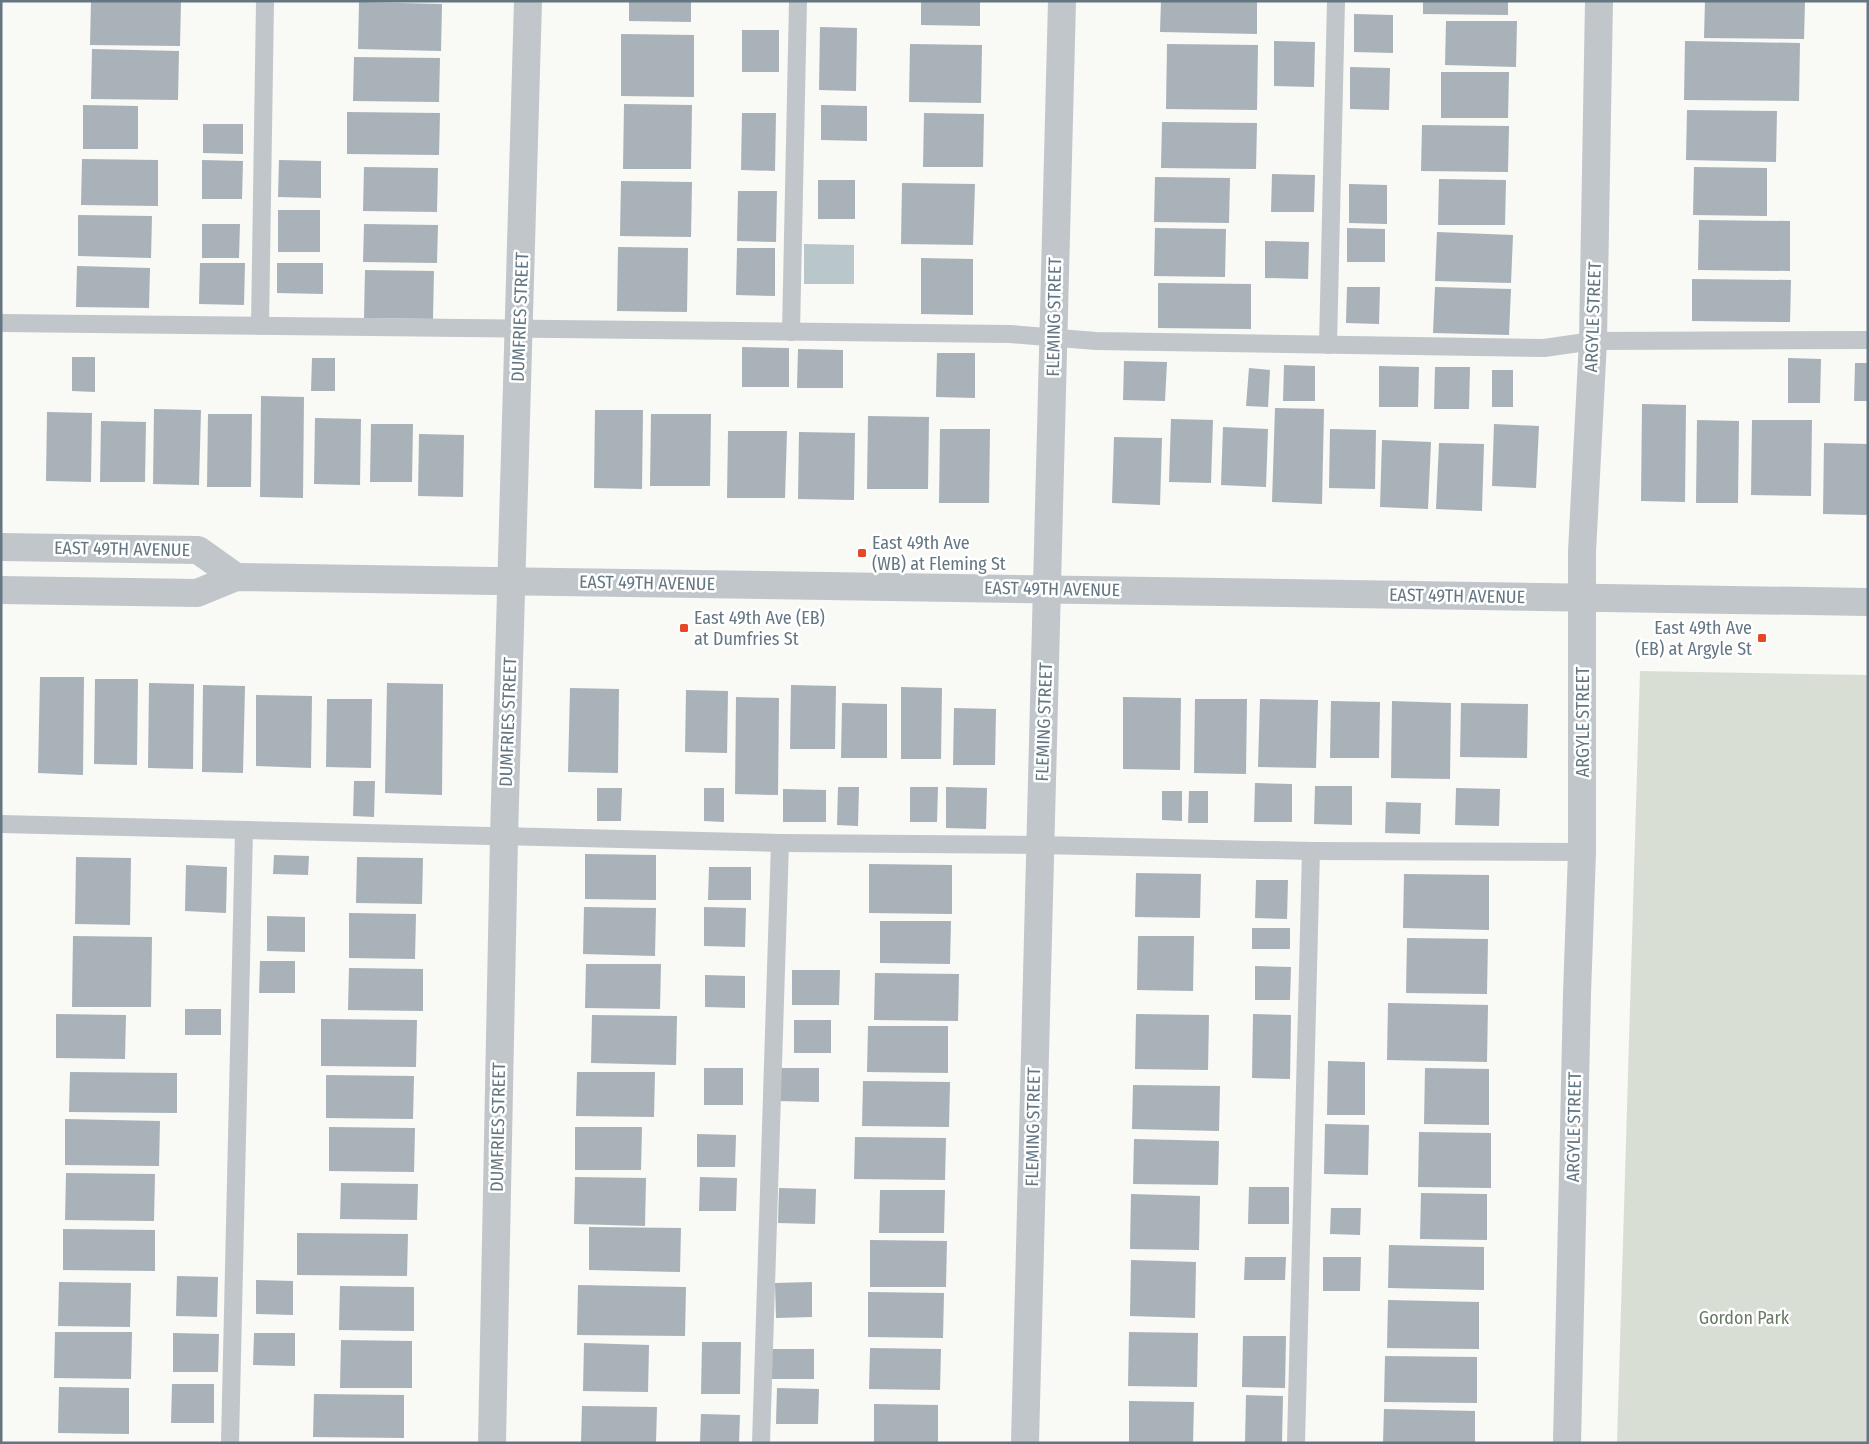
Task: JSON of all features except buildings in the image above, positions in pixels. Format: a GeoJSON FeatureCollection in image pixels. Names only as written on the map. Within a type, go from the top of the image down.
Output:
{"type":"FeatureCollection","features":[{"type":"Feature","properties":{"kind":"street","name":"DUMFRIES STREET"},"geometry":{"type":"LineString","coordinates":[[492,1443],[504,836],[528,1]]}},
{"type":"Feature","properties":{"kind":"street","name":"FLEMING STREET"},"geometry":{"type":"LineString","coordinates":[[1025,1443],[1062,1]]}},
{"type":"Feature","properties":{"kind":"street","name":"ARGYLE STREET"},"geometry":{"type":"LineString","coordinates":[[1567,1443],[1582,852],[1583,541],[1593,341],[1599,1]]}},
{"type":"Feature","properties":{"kind":"street","name":"EAST 49TH AVENUE"},"geometry":{"type":"LineString","coordinates":[[1,547],[198,550],[236,576]]}},
{"type":"Feature","properties":{"kind":"street","name":"EAST 49TH AVENUE"},"geometry":{"type":"LineString","coordinates":[[1,590],[197,593],[236,576],[512,582],[1868,602]]}},
{"type":"Feature","properties":{"kind":"lane"},"geometry":{"type":"LineString","coordinates":[[260,326],[264,1]]}},
{"type":"Feature","properties":{"kind":"lane"},"geometry":{"type":"LineString","coordinates":[[791,332],[798,1]]}},
{"type":"Feature","properties":{"kind":"lane"},"geometry":{"type":"LineString","coordinates":[[1328,345],[1336,1]]}},
{"type":"Feature","properties":{"kind":"lane"},"geometry":{"type":"LineString","coordinates":[[1,323],[1010,334],[1096,341],[1544,348],[1593,341],[1868,340]]}},
{"type":"Feature","properties":{"kind":"lane"},"geometry":{"type":"LineString","coordinates":[[1,824],[780,843],[1040,845],[1311,851],[1582,852]]}},
{"type":"Feature","properties":{"kind":"lane"},"geometry":{"type":"LineString","coordinates":[[230,1443],[244,831]]}},
{"type":"Feature","properties":{"kind":"lane"},"geometry":{"type":"LineString","coordinates":[[761,1443],[780,843]]}},
{"type":"Feature","properties":{"kind":"lane"},"geometry":{"type":"LineString","coordinates":[[1296,1443],[1311,851]]}},
{"type":"Feature","properties":{"kind":"green space","name":"Gordon Park"},"geometry":{"type":"Polygon","coordinates":[[[1640,671],[1868,675],[1868,1443],[1617,1443],[1640,671]]]}},
{"type":"Feature","properties":{"kind":"shaded area"},"geometry":{"type":"Polygon","coordinates":[[[804,244],[854,245],[854,284],[804,284],[804,244]]]}},
{"type":"Feature","properties":{"kind":"place","name":"East 49th Ave (WB) at Fleming St"},"geometry":{"type":"Point","coordinates":[862,553]}},
{"type":"Feature","properties":{"kind":"place","name":"East 49th Ave (EB) at Dumfries St"},"geometry":{"type":"Point","coordinates":[684,628]}},
{"type":"Feature","properties":{"kind":"place","name":"East 49th Ave (EB) at Argyle St"},"geometry":{"type":"Point","coordinates":[1762,638]}}]}
